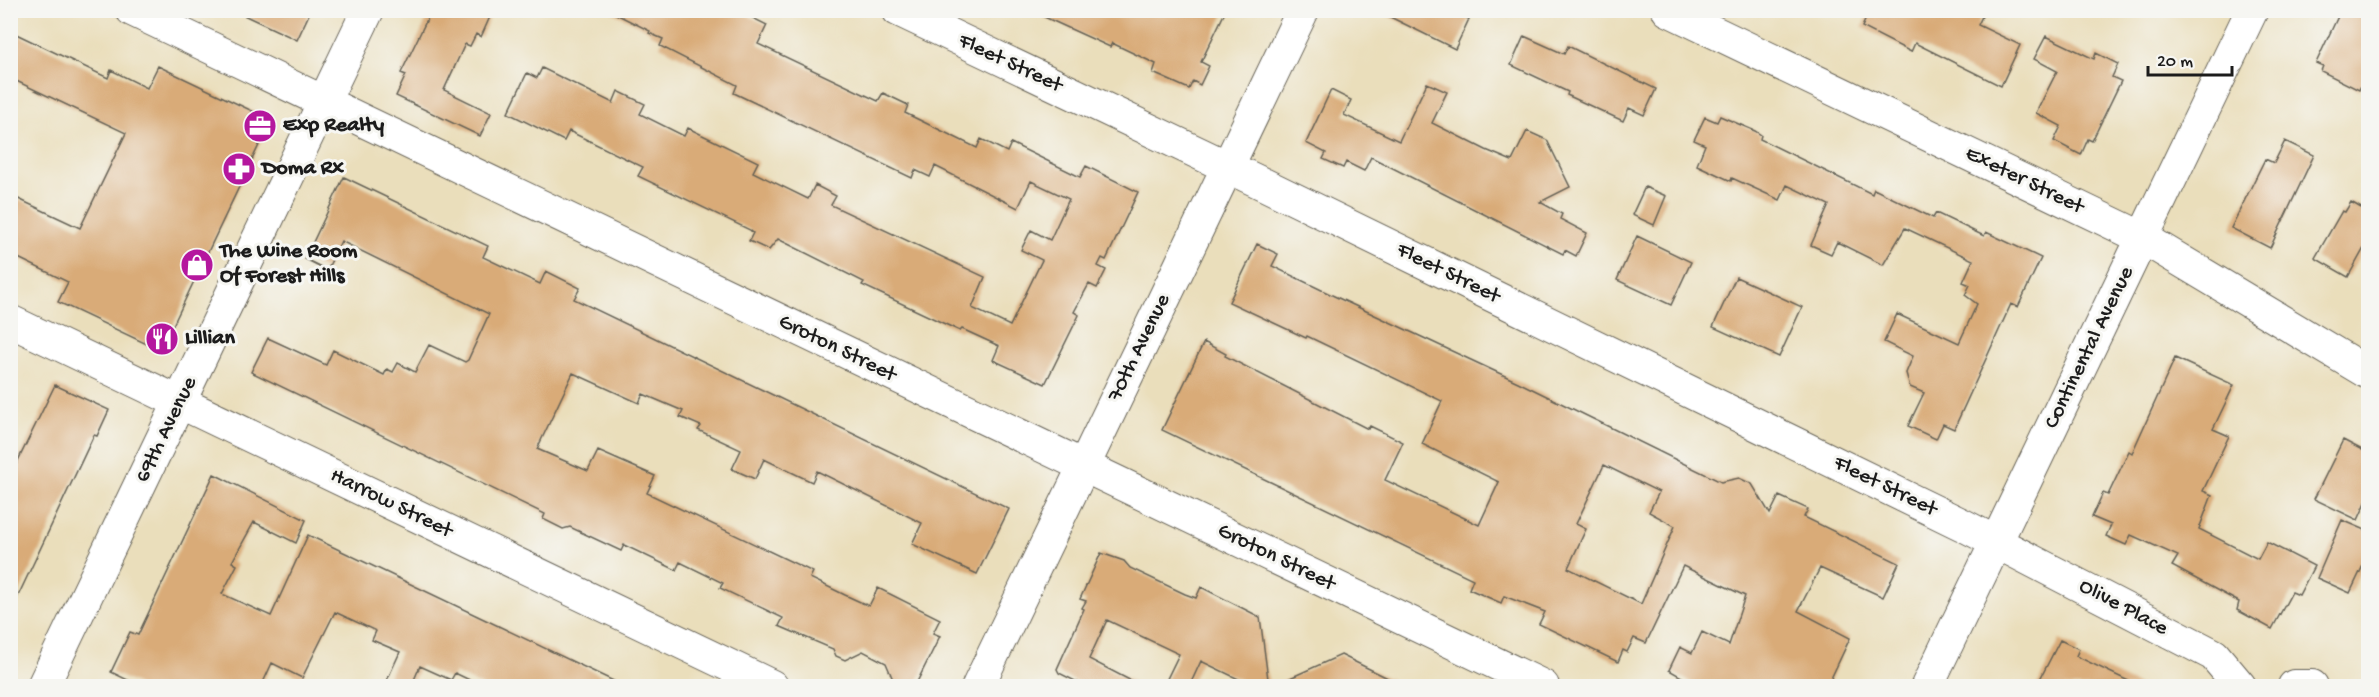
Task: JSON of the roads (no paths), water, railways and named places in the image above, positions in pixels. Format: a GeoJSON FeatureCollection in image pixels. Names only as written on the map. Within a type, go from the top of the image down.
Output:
{"type":"FeatureCollection","features":[{"type":"Feature","properties":{"kind":"street","name":"Groton Street"},"geometry":{"type":"LineString","coordinates":[[132,10],[1543,687]]}},
{"type":"Feature","properties":{"kind":"street","name":"69th Avenue"},"geometry":{"type":"LineString","coordinates":[[43,687],[368,10]]}},
{"type":"Feature","properties":{"kind":"street","name":"Fleet Street"},"geometry":{"type":"LineString","coordinates":[[898,10],[1227,167],[1996,541]]}},
{"type":"Feature","properties":{"kind":"street","name":"70th Avenue"},"geometry":{"type":"LineString","coordinates":[[978,687],[1303,10]]}},
{"type":"Feature","properties":{"kind":"street","name":"Exeter Street"},"geometry":{"type":"LineString","coordinates":[[1668,10],[2143,238],[2368,374]]}},
{"type":"Feature","properties":{"kind":"street","name":"Continental Avenue"},"geometry":{"type":"LineString","coordinates":[[1927,687],[2253,10]]}},
{"type":"Feature","properties":{"kind":"street","name":"Harrow Street"},"geometry":{"type":"LineString","coordinates":[[10,321],[772,687]]}},
{"type":"Feature","properties":{"kind":"street","name":"Olive Place"},"geometry":{"type":"LineString","coordinates":[[1996,541],[2214,655],[2240,687]]}},
{"type":"Feature","properties":{"kind":"street"},"geometry":{"type":"LineString","coordinates":[[2294,687],[2312,687]]}},
{"type":"Feature","properties":{"kind":"place","name":"Exp Realty"},"geometry":{"type":"Point","coordinates":[260,126]}},
{"type":"Feature","properties":{"kind":"place","name":"Doma Rx"},"geometry":{"type":"Point","coordinates":[239,169]}},
{"type":"Feature","properties":{"kind":"place","name":"The Wine Room Of Forest Hills"},"geometry":{"type":"Point","coordinates":[197,265]}},
{"type":"Feature","properties":{"kind":"place","name":"Lillian"},"geometry":{"type":"Point","coordinates":[162,339]}}]}
